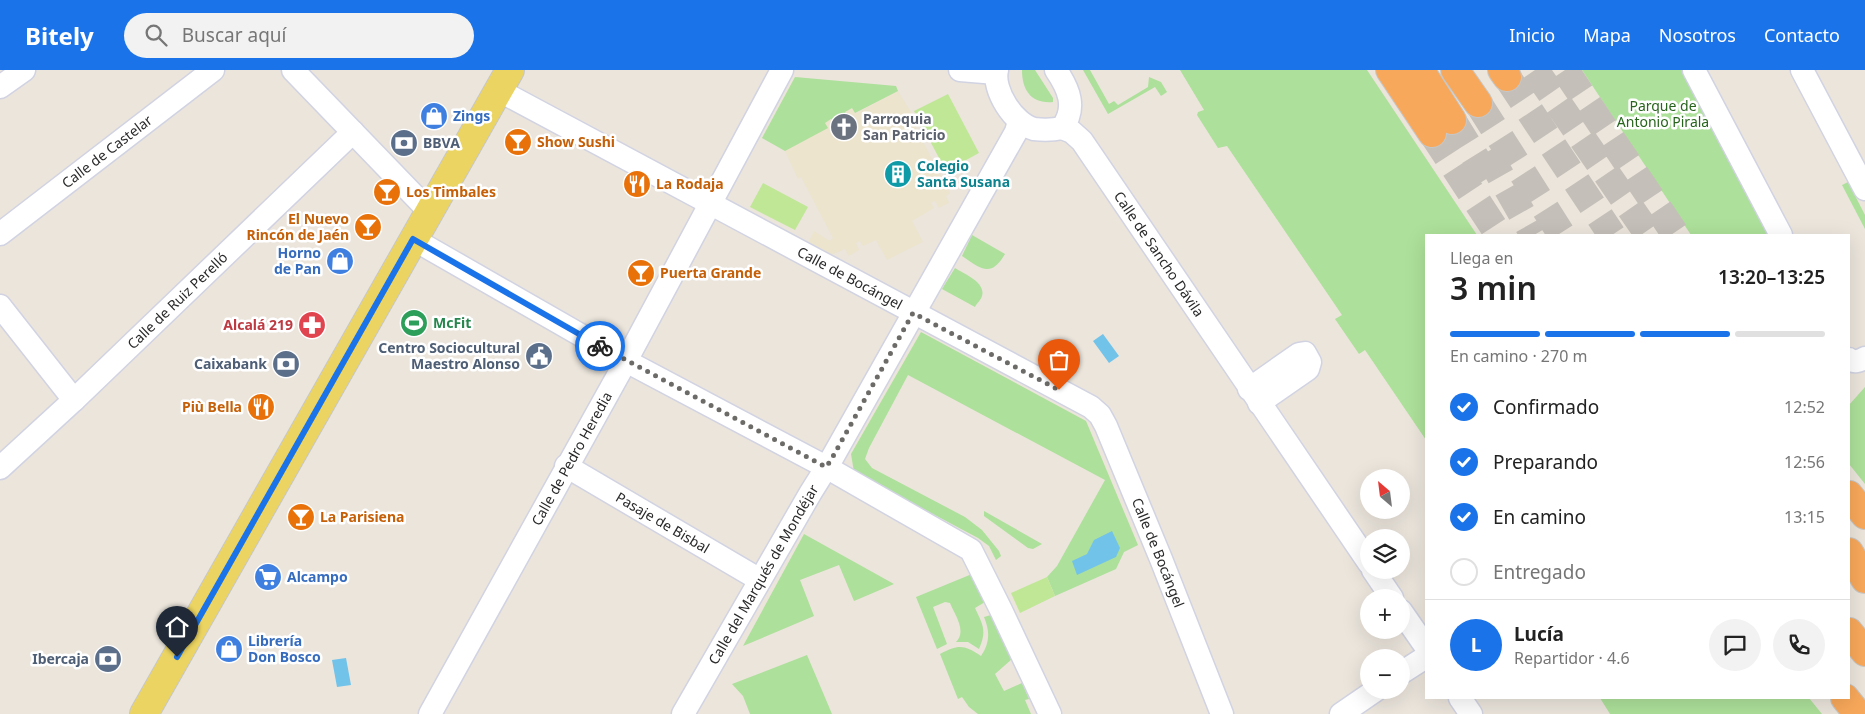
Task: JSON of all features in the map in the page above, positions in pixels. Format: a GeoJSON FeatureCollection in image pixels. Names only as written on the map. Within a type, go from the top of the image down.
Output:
{"type":"FeatureCollection","features":[{"type":"Feature","properties":{"kind":"highway"},"geometry":{"type":"LineString","coordinates":[[1390,70],[1456,117]]}},
{"type":"Feature","properties":{"kind":"highway"},"geometry":{"type":"LineString","coordinates":[[1420,70],[1456,117]]}},
{"type":"Feature","properties":{"kind":"highway"},"geometry":{"type":"LineString","coordinates":[[1436,70],[1456,117]]}},
{"type":"Feature","properties":{"kind":"highway"},"geometry":{"type":"LineString","coordinates":[[1455,70],[1456,117]]}},
{"type":"Feature","properties":{"kind":"highway"},"geometry":{"type":"LineString","coordinates":[[1850,554],[1865,579]]}},
{"type":"Feature","properties":{"kind":"highway"},"geometry":{"type":"LineString","coordinates":[[1850,566],[1865,586]]}},
{"type":"Feature","properties":{"kind":"highway"},"geometry":{"type":"LineString","coordinates":[[1850,633],[1865,652]]}},
{"type":"Feature","properties":{"kind":"highway"},"geometry":{"type":"LineString","coordinates":[[1846,699],[1858,714]]}},
{"type":"Feature","properties":{"kind":"main road"},"geometry":{"type":"LineString","coordinates":[[150,712],[413,239],[504,80]]}},
{"type":"Feature","properties":{"kind":"street"},"geometry":{"type":"LineString","coordinates":[[0,87],[24,70]]}},
{"type":"Feature","properties":{"kind":"street","name":"Calle de Castelar"},"geometry":{"type":"LineString","coordinates":[[0,234],[213,70]]}},
{"type":"Feature","properties":{"kind":"street"},"geometry":{"type":"LineString","coordinates":[[293,70],[429,211]]}},
{"type":"Feature","properties":{"kind":"street","name":"Calle de Pedro Heredia"},"geometry":{"type":"LineString","coordinates":[[430,714],[626,361],[782,70]]}},
{"type":"Feature","properties":{"kind":"street"},"geometry":{"type":"LineString","coordinates":[[960,70],[996,72],[1003,101],[1019,120],[1033,128],[1052,130],[1062,128],[1069,118],[1071,110],[1069,96],[1056,70]]}},
{"type":"Feature","properties":{"kind":"street"},"geometry":{"type":"LineString","coordinates":[[1694,70],[1780,234]]}},
{"type":"Feature","properties":{"kind":"street"},"geometry":{"type":"LineString","coordinates":[[1802,70],[1865,189]]}},
{"type":"Feature","properties":{"kind":"street","name":"Calle de Bocángel"},"geometry":{"type":"LineString","coordinates":[[504,80],[710,204],[1091,407],[1100,415],[1157,550],[1222,714]]}},
{"type":"Feature","properties":{"kind":"street","name":"Calle del Marqués de Mondéjar"},"geometry":{"type":"LineString","coordinates":[[683,714],[831,460],[1016,132],[1019,120]]}},
{"type":"Feature","properties":{"kind":"street","name":"Calle de Sancho Dávila"},"geometry":{"type":"LineString","coordinates":[[1062,128],[1072,132],[1082,141],[1360,550]]}},
{"type":"Feature","properties":{"kind":"street","name":"Calle de Ruiz Perelló"},"geometry":{"type":"LineString","coordinates":[[0,468],[74,400],[353,132]]}},
{"type":"Feature","properties":{"kind":"street"},"geometry":{"type":"LineString","coordinates":[[413,239],[626,361],[826,467],[971,550],[1050,714]]}},
{"type":"Feature","properties":{"kind":"street"},"geometry":{"type":"LineString","coordinates":[[0,306],[74,400]]}},
{"type":"Feature","properties":{"kind":"street"},"geometry":{"type":"LineString","coordinates":[[1850,360],[1858,361],[1865,358]]}},
{"type":"Feature","properties":{"kind":"street","name":"Pasaje de Bisbal"},"geometry":{"type":"LineString","coordinates":[[566,466],[760,580]]}},
{"type":"Feature","properties":{"kind":"street"},"geometry":{"type":"LineString","coordinates":[[1410,624],[1425,646]]}},
{"type":"Feature","properties":{"kind":"street"},"geometry":{"type":"LineString","coordinates":[[1410,667],[1425,658]]}},
{"type":"Feature","properties":{"kind":"street"},"geometry":{"type":"LineString","coordinates":[[1341,714],[1363,699]]}},
{"type":"Feature","properties":{"kind":"street"},"geometry":{"type":"LineString","coordinates":[[1461,699],[1472,714]]}},
{"type":"Feature","properties":{"kind":"shaded area","name":"Colegio Santa Susana"},"geometry":{"type":"Polygon","coordinates":[[[898,91],[914,117],[911,119],[950,193],[946,196],[949,203],[939,208],[935,201],[931,203],[934,208],[912,221],[923,242],[887,260],[876,240],[863,246],[860,241],[856,243],[859,250],[849,256],[845,249],[831,255],[808,243],[814,231],[830,241],[833,238],[801,177],[798,179],[785,151],[827,128],[825,123],[832,119],[848,117],[845,112],[852,108],[856,113],[898,91]]]}},
{"type":"Feature","properties":{"kind":"green space"},"geometry":{"type":"Polygon","coordinates":[[[1022,70],[1035,70],[1053,98],[1053,102],[1039,101],[1029,94],[1024,84],[1022,70]]]}},
{"type":"Feature","properties":{"kind":"green space"},"geometry":{"type":"Polygon","coordinates":[[[1083,70],[1090,70],[1109,104],[1114,101],[1118,105],[1148,87],[1149,77],[1161,82],[1167,92],[1161,96],[1155,87],[1108,114],[1083,70]]]}},
{"type":"Feature","properties":{"kind":"green space"},"geometry":{"type":"Polygon","coordinates":[[[1180,70],[1367,70],[1476,234],[1425,234],[1425,439],[1365,350],[1359,354],[1335,319],[1342,315],[1227,146],[1218,148],[1197,115],[1198,112],[1204,110],[1180,70]]]}},
{"type":"Feature","properties":{"kind":"green space","name":"Parque de Antonio Pirala"},"geometry":{"type":"Polygon","coordinates":[[[1582,70],[1689,70],[1775,234],[1690,234],[1582,70]]]}},
{"type":"Feature","properties":{"kind":"green space"},"geometry":{"type":"Polygon","coordinates":[[[795,77],[896,86],[898,91],[855,113],[852,108],[845,112],[848,118],[835,124],[831,119],[825,123],[828,128],[785,151],[762,138],[795,77]]]}},
{"type":"Feature","properties":{"kind":"green space"},"geometry":{"type":"Polygon","coordinates":[[[948,94],[979,153],[946,171],[914,111],[948,94]]]}},
{"type":"Feature","properties":{"kind":"green space"},"geometry":{"type":"Polygon","coordinates":[[[1848,182],[1865,215],[1865,229],[1842,185],[1848,182]]]}},
{"type":"Feature","properties":{"kind":"green space"},"geometry":{"type":"Polygon","coordinates":[[[763,183],[808,207],[795,230],[750,207],[763,183]]]}},
{"type":"Feature","properties":{"kind":"green space"},"geometry":{"type":"Polygon","coordinates":[[[972,235],[1005,254],[1000,262],[990,269],[985,269],[962,256],[972,235]]]}},
{"type":"Feature","properties":{"kind":"green space"},"geometry":{"type":"Polygon","coordinates":[[[955,268],[973,279],[981,287],[982,296],[975,307],[942,289],[955,268]]]}},
{"type":"Feature","properties":{"kind":"green space"},"geometry":{"type":"Polygon","coordinates":[[[921,332],[1086,421],[1138,545],[1124,552],[1116,569],[1055,596],[1047,577],[1057,566],[1105,480],[908,375],[865,459],[872,468],[965,517],[982,530],[1001,556],[996,560],[989,546],[978,538],[854,472],[851,454],[921,332]]]}},
{"type":"Feature","properties":{"kind":"green space"},"geometry":{"type":"Polygon","coordinates":[[[1865,387],[1865,484],[1850,465],[1850,404],[1865,387]]]}},
{"type":"Feature","properties":{"kind":"green space"},"geometry":{"type":"Polygon","coordinates":[[[984,511],[1042,544],[1033,549],[1028,548],[984,516],[984,511]]]}},
{"type":"Feature","properties":{"kind":"green space"},"geometry":{"type":"Polygon","coordinates":[[[804,534],[894,584],[854,601],[839,565],[800,580],[814,616],[743,646],[804,534]]]}},
{"type":"Feature","properties":{"kind":"green space"},"geometry":{"type":"Polygon","coordinates":[[[972,574],[985,602],[975,608],[983,628],[983,637],[979,649],[968,642],[956,642],[960,633],[959,623],[950,603],[945,602],[933,607],[947,644],[937,649],[916,597],[972,574]]]}},
{"type":"Feature","properties":{"kind":"green space"},"geometry":{"type":"Polygon","coordinates":[[[1047,577],[1055,596],[1020,613],[1011,593],[1047,577]]]}},
{"type":"Feature","properties":{"kind":"green space"},"geometry":{"type":"Polygon","coordinates":[[[991,615],[1012,659],[995,674],[1004,691],[1022,683],[1029,699],[1025,700],[1031,714],[978,714],[969,707],[962,697],[958,699],[940,654],[960,647],[970,649],[981,656],[988,637],[984,617],[991,615]]]}},
{"type":"Feature","properties":{"kind":"green space"},"geometry":{"type":"Polygon","coordinates":[[[807,655],[832,714],[750,714],[743,696],[732,684],[807,655]]]}},
{"type":"Feature","properties":{"kind":"green space"},"geometry":{"type":"Polygon","coordinates":[[[1601,699],[1810,699],[1822,714],[1610,714],[1601,699]]]}},
{"type":"Feature","properties":{"kind":"water"},"geometry":{"type":"Polygon","coordinates":[[[1103,334],[1119,356],[1109,363],[1093,341],[1103,334]]]}},
{"type":"Feature","properties":{"kind":"water"},"geometry":{"type":"Polygon","coordinates":[[[1112,531],[1120,548],[1116,557],[1077,575],[1072,561],[1087,554],[1094,540],[1112,531]]]}},
{"type":"Feature","properties":{"kind":"water"},"geometry":{"type":"Polygon","coordinates":[[[346,658],[351,685],[337,687],[332,660],[346,658]]]}},
{"type":"Feature","properties":{"kind":"tunnel"},"geometry":{"type":"LineString","coordinates":[[1535,70],[1648,234]]}},
{"type":"Feature","properties":{"kind":"tunnel"},"geometry":{"type":"LineString","coordinates":[[1565,70],[1675,234]]}},
{"type":"Feature","properties":{"kind":"tunnel"},"geometry":{"type":"LineString","coordinates":[[1507,77],[1611,234]]}},
{"type":"Feature","properties":{"kind":"tunnel"},"geometry":{"type":"LineString","coordinates":[[1478,103],[1561,234]]}},
{"type":"Feature","properties":{"kind":"tunnel"},"geometry":{"type":"LineString","coordinates":[[1452,120],[1488,178]]}},
{"type":"Feature","properties":{"kind":"tunnel"},"geometry":{"type":"LineString","coordinates":[[1432,133],[1498,234]]}},
{"type":"Feature","properties":{"kind":"tunnel"},"geometry":{"type":"LineString","coordinates":[[1487,152],[1533,234]]}},
{"type":"Feature","properties":{"kind":"way so far"},"geometry":{"type":"LineString","coordinates":[[600,346],[826,467],[913,313],[1059,390]]}},
{"type":"Feature","properties":{"kind":"place","name":"Zings"},"geometry":{"type":"Point","coordinates":[434,116]}},
{"type":"Feature","properties":{"kind":"place","name":"Parroquia San Patricio"},"geometry":{"type":"Point","coordinates":[844,127]}},
{"type":"Feature","properties":{"kind":"place","name":"Show Sushi"},"geometry":{"type":"Point","coordinates":[518,142]}},
{"type":"Feature","properties":{"kind":"place","name":"BBVA"},"geometry":{"type":"Point","coordinates":[404,143]}},
{"type":"Feature","properties":{"kind":"place","name":"Colegio Santa Susana"},"geometry":{"type":"Point","coordinates":[898,174]}},
{"type":"Feature","properties":{"kind":"place","name":"La Rodaja"},"geometry":{"type":"Point","coordinates":[637,184]}},
{"type":"Feature","properties":{"kind":"place","name":"Los Timbales"},"geometry":{"type":"Point","coordinates":[387,192]}},
{"type":"Feature","properties":{"kind":"place","name":"El Nuevo Rincón de Jaén"},"geometry":{"type":"Point","coordinates":[368,227]}},
{"type":"Feature","properties":{"kind":"place","name":"Horno de Pan"},"geometry":{"type":"Point","coordinates":[340,261]}},
{"type":"Feature","properties":{"kind":"place","name":"Puerta Grande"},"geometry":{"type":"Point","coordinates":[641,273]}},
{"type":"Feature","properties":{"kind":"place","name":"McFit"},"geometry":{"type":"Point","coordinates":[414,323]}},
{"type":"Feature","properties":{"kind":"place","name":"Alcalá 219"},"geometry":{"type":"Point","coordinates":[312,325]}},
{"type":"Feature","properties":{"kind":"place","name":"Centro Sociocultural Maestro Alonso"},"geometry":{"type":"Point","coordinates":[539,356]}},
{"type":"Feature","properties":{"kind":"place","name":"Caixabank"},"geometry":{"type":"Point","coordinates":[286,364]}},
{"type":"Feature","properties":{"kind":"place","name":"Più Bella"},"geometry":{"type":"Point","coordinates":[261,407]}},
{"type":"Feature","properties":{"kind":"place","name":"La Parisiena"},"geometry":{"type":"Point","coordinates":[301,517]}},
{"type":"Feature","properties":{"kind":"place","name":"Alcampo"},"geometry":{"type":"Point","coordinates":[268,577]}},
{"type":"Feature","properties":{"kind":"place","name":"Librería Don Bosco"},"geometry":{"type":"Point","coordinates":[229,649]}},
{"type":"Feature","properties":{"kind":"place","name":"Ibercaja"},"geometry":{"type":"Point","coordinates":[108,659]}},
{"type":"Feature","properties":{"kind":"route"},"geometry":{"type":"LineString","coordinates":[[177,657],[413,239],[600,346]]}}]}
